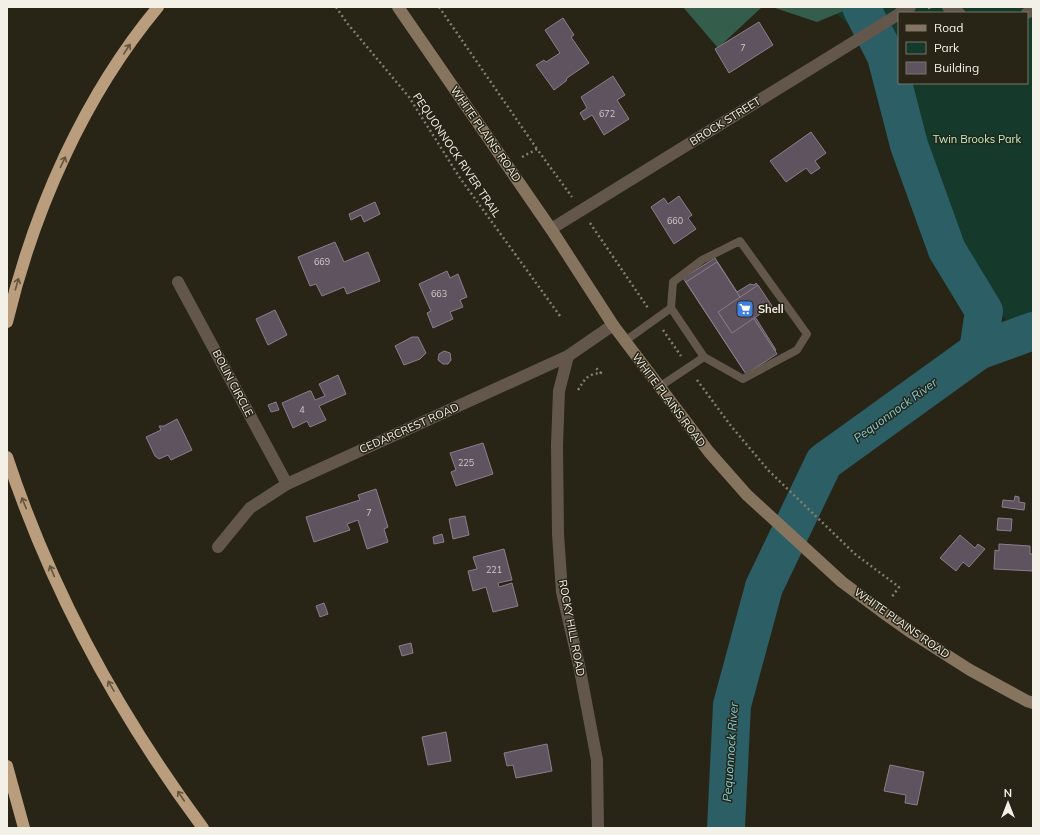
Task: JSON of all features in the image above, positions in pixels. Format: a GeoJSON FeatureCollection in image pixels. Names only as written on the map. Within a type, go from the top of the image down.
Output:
{"type":"FeatureCollection","features":[{"type":"Feature","properties":{"kind":"highway"},"geometry":{"type":"LineString","coordinates":[[7,322],[24,262],[38,221],[72,142],[110,75],[130,44],[158,7]]}},
{"type":"Feature","properties":{"kind":"highway"},"geometry":{"type":"LineString","coordinates":[[7,457],[38,539],[77,625],[103,672],[150,750],[203,828]]}},
{"type":"Feature","properties":{"kind":"highway"},"geometry":{"type":"LineString","coordinates":[[7,766],[24,828]]}},
{"type":"Feature","properties":{"kind":"main road","name":"WHITE PLAINS ROAD"},"geometry":{"type":"LineString","coordinates":[[398,7],[552,229],[613,325],[709,452],[747,495],[842,582],[880,611],[970,670],[1033,703]]}},
{"type":"Feature","properties":{"kind":"street"},"geometry":{"type":"LineString","coordinates":[[948,7],[957,12]]}},
{"type":"Feature","properties":{"kind":"street","name":"BROCK STREET"},"geometry":{"type":"LineString","coordinates":[[552,229],[898,14]]}},
{"type":"Feature","properties":{"kind":"street","name":"BOLIN CIRCLE"},"geometry":{"type":"LineString","coordinates":[[178,282],[287,484]]}},
{"type":"Feature","properties":{"kind":"street","name":"CEDARCREST ROAD"},"geometry":{"type":"LineString","coordinates":[[218,547],[250,508],[287,484],[568,356],[613,325]]}},
{"type":"Feature","properties":{"kind":"street","name":"ROCKY HILL ROAD"},"geometry":{"type":"LineString","coordinates":[[568,356],[559,391],[557,445],[559,541],[562,592],[580,672],[597,760],[598,828]]}},
{"type":"Feature","properties":{"kind":"lane"},"geometry":{"type":"LineString","coordinates":[[740,241],[807,334],[796,350],[743,379],[704,357],[671,308],[673,282],[702,260],[740,241]]}},
{"type":"Feature","properties":{"kind":"lane"},"geometry":{"type":"LineString","coordinates":[[625,341],[671,308]]}},
{"type":"Feature","properties":{"kind":"lane"},"geometry":{"type":"LineString","coordinates":[[659,387],[704,357]]}},
{"type":"Feature","properties":{"kind":"path","name":"PEQUONNOCK RIVER TRAIL"},"geometry":{"type":"LineString","coordinates":[[336,7],[409,97],[460,178],[560,316]]}},
{"type":"Feature","properties":{"kind":"path"},"geometry":{"type":"LineString","coordinates":[[439,7],[581,210],[688,367],[731,426],[769,471],[854,554],[899,587],[880,611]]}},
{"type":"Feature","properties":{"kind":"path"},"geometry":{"type":"LineString","coordinates":[[507,165],[537,149]]}},
{"type":"Feature","properties":{"kind":"path"},"geometry":{"type":"LineString","coordinates":[[577,391],[585,378],[592,374],[601,373],[596,368]]}},
{"type":"Feature","properties":{"kind":"green space"},"geometry":{"type":"Polygon","coordinates":[[[683,7],[762,7],[718,48],[683,7]]]}},
{"type":"Feature","properties":{"kind":"green space"},"geometry":{"type":"Polygon","coordinates":[[[772,7],[853,7],[817,22],[772,7]]]}},
{"type":"Feature","properties":{"kind":"green space","name":"Twin Brooks Park"},"geometry":{"type":"Polygon","coordinates":[[[829,7],[1033,7],[1033,316],[1010,324],[989,300],[944,194],[899,113],[872,46],[829,7]]]}},
{"type":"Feature","properties":{"kind":"building"},"geometry":{"type":"Polygon","coordinates":[[[563,18],[574,35],[571,37],[589,63],[567,78],[566,81],[554,90],[536,65],[544,60],[546,62],[560,53],[545,30],[563,18]]]}},
{"type":"Feature","properties":{"kind":"building"},"geometry":{"type":"Polygon","coordinates":[[[759,22],[773,45],[729,73],[715,49],[759,22]]]}},
{"type":"Feature","properties":{"kind":"building"},"geometry":{"type":"Polygon","coordinates":[[[613,76],[625,95],[617,100],[629,119],[604,135],[592,115],[584,120],[580,113],[587,108],[581,97],[613,76]]]}},
{"type":"Feature","properties":{"kind":"building"},"geometry":{"type":"Polygon","coordinates":[[[811,132],[826,153],[815,161],[820,168],[811,174],[806,168],[786,182],[770,161],[811,132]]]}},
{"type":"Feature","properties":{"kind":"building"},"geometry":{"type":"Polygon","coordinates":[[[679,196],[692,215],[688,218],[696,229],[674,244],[651,207],[664,198],[668,204],[679,196]]]}},
{"type":"Feature","properties":{"kind":"building"},"geometry":{"type":"Polygon","coordinates":[[[375,202],[380,214],[364,222],[361,215],[351,220],[349,214],[375,202]]]}},
{"type":"Feature","properties":{"kind":"building"},"geometry":{"type":"Polygon","coordinates":[[[335,242],[344,262],[368,252],[380,281],[347,294],[344,287],[322,296],[316,284],[310,286],[298,257],[335,242]]]}},
{"type":"Feature","properties":{"kind":"building","name":"Shell"},"geometry":{"type":"Polygon","coordinates":[[[715,258],[737,292],[750,284],[754,285],[756,283],[768,301],[764,304],[766,307],[754,315],[776,350],[744,371],[683,278],[715,258]]]}},
{"type":"Feature","properties":{"kind":"building","name":"Shell"},"geometry":{"type":"Polygon","coordinates":[[[717,262],[777,354],[746,374],[686,282],[717,262]]]}},
{"type":"Feature","properties":{"kind":"building"},"geometry":{"type":"Polygon","coordinates":[[[447,271],[450,278],[458,274],[467,297],[460,300],[463,307],[450,312],[453,319],[433,328],[427,313],[431,311],[419,284],[447,271]]]}},
{"type":"Feature","properties":{"kind":"building","name":"Shell"},"geometry":{"type":"Polygon","coordinates":[[[758,285],[772,306],[732,333],[718,312],[758,285]]]}},
{"type":"Feature","properties":{"kind":"building"},"geometry":{"type":"Polygon","coordinates":[[[275,310],[287,335],[268,345],[256,319],[275,310]]]}},
{"type":"Feature","properties":{"kind":"building"},"geometry":{"type":"Polygon","coordinates":[[[412,337],[418,337],[426,353],[420,359],[404,365],[395,346],[412,337]]]}},
{"type":"Feature","properties":{"kind":"building"},"geometry":{"type":"Polygon","coordinates":[[[444,351],[450,353],[451,360],[448,364],[443,364],[438,360],[439,354],[444,351]]]}},
{"type":"Feature","properties":{"kind":"building"},"geometry":{"type":"Polygon","coordinates":[[[338,375],[346,394],[319,406],[326,420],[310,427],[307,421],[293,428],[282,403],[309,391],[311,391],[315,400],[325,396],[319,384],[338,375]]]}},
{"type":"Feature","properties":{"kind":"building"},"geometry":{"type":"Polygon","coordinates":[[[276,402],[279,410],[271,412],[268,405],[276,402]]]}},
{"type":"Feature","properties":{"kind":"building"},"geometry":{"type":"Polygon","coordinates":[[[177,419],[192,450],[171,460],[168,455],[159,459],[155,456],[146,437],[161,430],[159,426],[164,426],[177,419]]]}},
{"type":"Feature","properties":{"kind":"building"},"geometry":{"type":"Polygon","coordinates":[[[483,443],[493,474],[456,486],[451,472],[456,470],[450,453],[483,443]]]}},
{"type":"Feature","properties":{"kind":"building"},"geometry":{"type":"Polygon","coordinates":[[[376,489],[388,527],[384,529],[388,542],[367,549],[358,520],[347,524],[350,530],[314,542],[306,517],[360,500],[358,495],[376,489]]]}},
{"type":"Feature","properties":{"kind":"building"},"geometry":{"type":"Polygon","coordinates":[[[1015,496],[1019,497],[1019,502],[1025,503],[1024,510],[1002,507],[1003,500],[1014,501],[1015,496]]]}},
{"type":"Feature","properties":{"kind":"building"},"geometry":{"type":"Polygon","coordinates":[[[465,516],[469,535],[453,539],[449,519],[465,516]]]}},
{"type":"Feature","properties":{"kind":"building"},"geometry":{"type":"Polygon","coordinates":[[[998,518],[1012,519],[1011,531],[997,530],[998,518]]]}},
{"type":"Feature","properties":{"kind":"building"},"geometry":{"type":"Polygon","coordinates":[[[442,534],[444,542],[434,544],[433,537],[442,534]]]}},
{"type":"Feature","properties":{"kind":"building"},"geometry":{"type":"Polygon","coordinates":[[[960,535],[975,548],[978,544],[985,549],[969,567],[963,562],[956,571],[940,558],[960,535]]]}},
{"type":"Feature","properties":{"kind":"building"},"geometry":{"type":"Polygon","coordinates":[[[999,544],[1030,546],[1030,554],[1033,554],[1033,571],[994,569],[995,550],[999,551],[999,544]]]}},
{"type":"Feature","properties":{"kind":"building"},"geometry":{"type":"Polygon","coordinates":[[[504,549],[512,580],[498,583],[499,587],[512,583],[518,606],[493,612],[486,587],[473,591],[468,571],[477,569],[473,557],[504,549]]]}},
{"type":"Feature","properties":{"kind":"building"},"geometry":{"type":"Polygon","coordinates":[[[324,603],[328,614],[320,617],[316,606],[324,603]]]}},
{"type":"Feature","properties":{"kind":"building"},"geometry":{"type":"Polygon","coordinates":[[[411,643],[413,653],[402,656],[399,646],[411,643]]]}},
{"type":"Feature","properties":{"kind":"building"},"geometry":{"type":"Polygon","coordinates":[[[446,732],[451,761],[428,765],[422,737],[446,732]]]}},
{"type":"Feature","properties":{"kind":"building"},"geometry":{"type":"Polygon","coordinates":[[[547,744],[552,771],[516,778],[513,765],[507,766],[504,753],[547,744]]]}},
{"type":"Feature","properties":{"kind":"building"},"geometry":{"type":"Polygon","coordinates":[[[890,765],[924,772],[917,805],[905,803],[906,795],[884,791],[890,765]]]}},
{"type":"Feature","properties":{"kind":"waterway","name":"Pequonnock River"},"geometry":{"type":"LineString","coordinates":[[861,7],[886,56],[909,145],[947,250],[984,311],[978,351]]}},
{"type":"Feature","properties":{"kind":"waterway","name":"Pequonnock River"},"geometry":{"type":"LineString","coordinates":[[726,828],[732,705],[764,587],[824,462],[978,351],[1033,331]]}},
{"type":"Feature","properties":{"kind":"place","name":"Shell"},"geometry":{"type":"Point","coordinates":[745,309]}}]}
